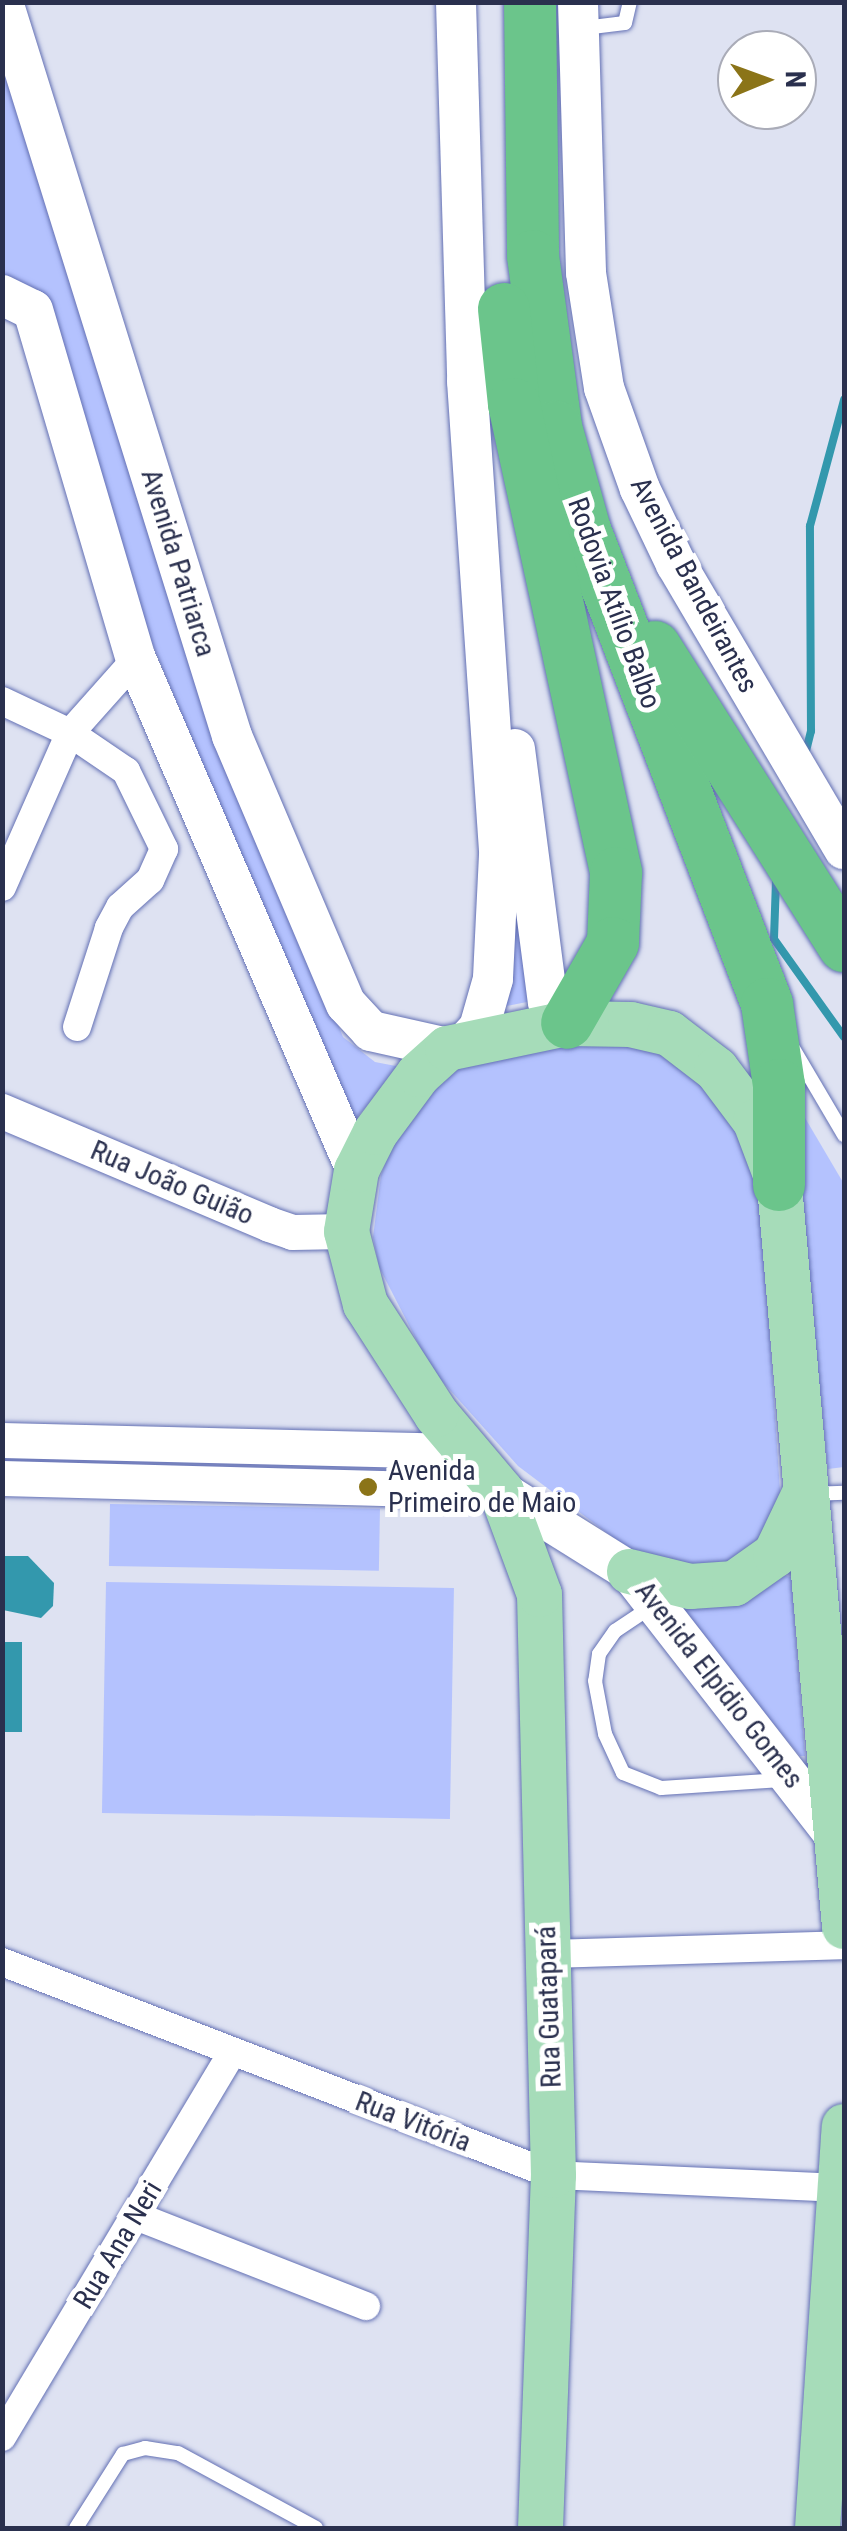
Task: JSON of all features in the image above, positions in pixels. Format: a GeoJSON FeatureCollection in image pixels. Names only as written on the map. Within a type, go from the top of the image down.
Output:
{"type":"FeatureCollection","features":[{"type":"Feature","properties":{"kind":"highway","name":"Rodovia Atílio Balbo"},"geometry":{"type":"LineString","coordinates":[[494,2],[500,229],[514,404],[604,794],[618,898],[605,962],[567,1022]]}},
{"type":"Feature","properties":{"kind":"highway","name":"Rodovia Atílio Balbo"},"geometry":{"type":"LineString","coordinates":[[530,2],[533,256],[541,338],[584,530],[766,1004],[779,1085],[779,1185]]}},
{"type":"Feature","properties":{"kind":"highway"},"geometry":{"type":"LineString","coordinates":[[584,530],[844,946]]}},
{"type":"Feature","properties":{"kind":"main road","name":"Avenida Patriarca"},"geometry":{"type":"LineString","coordinates":[[4,2],[232,736],[346,1004],[371,1031],[456,1045]]}},
{"type":"Feature","properties":{"kind":"main road"},"geometry":{"type":"LineString","coordinates":[[456,2],[467,381],[482,558],[499,855],[493,980],[479,1028],[418,1074],[356,1170],[346,1231],[365,1304],[410,1378],[501,1492],[643,1587],[734,1583],[776,1554],[824,1493]]}},
{"type":"Feature","properties":{"kind":"main road","name":"Avenida Bandeirantes"},"geometry":{"type":"LineString","coordinates":[[578,15],[586,273],[604,388],[640,489],[676,564],[844,850]]}},
{"type":"Feature","properties":{"kind":"main road"},"geometry":{"type":"LineString","coordinates":[[18,302],[136,658],[356,1170]]}},
{"type":"Feature","properties":{"kind":"main road"},"geometry":{"type":"LineString","coordinates":[[482,558],[533,849],[548,1002],[567,1022]]}},
{"type":"Feature","properties":{"kind":"main road"},"geometry":{"type":"LineString","coordinates":[[456,1045],[567,1022],[630,1024],[692,1046],[755,1121],[779,1185],[824,1493],[829,1674],[844,1926]]}},
{"type":"Feature","properties":{"kind":"main road","name":"Rua Guatapará"},"geometry":{"type":"LineString","coordinates":[[501,1492],[538,1594],[553,2175],[540,2528]]}},
{"type":"Feature","properties":{"kind":"main road","name":"Avenida Elpídio Gomes"},"geometry":{"type":"LineString","coordinates":[[643,1587],[840,1842]]}},
{"type":"Feature","properties":{"kind":"main road"},"geometry":{"type":"LineString","coordinates":[[817,2528],[844,2188],[844,2126]]}},
{"type":"Feature","properties":{"kind":"street"},"geometry":{"type":"LineString","coordinates":[[2,886],[70,733],[136,658]]}},
{"type":"Feature","properties":{"kind":"street"},"geometry":{"type":"LineString","coordinates":[[2,700],[70,733],[126,771],[164,849],[150,880],[120,907],[109,928],[77,1027]]}},
{"type":"Feature","properties":{"kind":"street","name":"Rua João Guião"},"geometry":{"type":"LineString","coordinates":[[2,1111],[269,1224],[292,1232],[346,1231]]}},
{"type":"Feature","properties":{"kind":"street"},"geometry":{"type":"LineString","coordinates":[[2,1440],[467,1451]]}},
{"type":"Feature","properties":{"kind":"street"},"geometry":{"type":"LineString","coordinates":[[2,1478],[501,1492]]}},
{"type":"Feature","properties":{"kind":"street"},"geometry":{"type":"LineString","coordinates":[[547,1954],[844,1945]]}},
{"type":"Feature","properties":{"kind":"street","name":"Rua Vitória"},"geometry":{"type":"LineString","coordinates":[[2,1962],[553,2175],[844,2188]]}},
{"type":"Feature","properties":{"kind":"street","name":"Rua Ana Neri"},"geometry":{"type":"LineString","coordinates":[[2,2437],[232,2052]]}},
{"type":"Feature","properties":{"kind":"street"},"geometry":{"type":"LineString","coordinates":[[136,2216],[366,2306]]}},
{"type":"Feature","properties":{"kind":"lane"},"geometry":{"type":"LineString","coordinates":[[578,15],[614,29],[625,24],[630,2]]}},
{"type":"Feature","properties":{"kind":"lane"},"geometry":{"type":"LineString","coordinates":[[766,1004],[844,1135]]}},
{"type":"Feature","properties":{"kind":"lane"},"geometry":{"type":"LineString","coordinates":[[643,1587],[599,1654],[595,1681],[605,1734],[624,1773],[661,1788],[792,1779]]}},
{"type":"Feature","properties":{"kind":"lane"},"geometry":{"type":"LineString","coordinates":[[76,2528],[123,2454],[145,2448],[178,2452],[316,2528]]}},
{"type":"Feature","properties":{"kind":"shaded area"},"geometry":{"type":"Polygon","coordinates":[[[2,67],[182,642],[343,1037],[375,1062],[401,1067],[351,1124],[3,282],[2,67]]]}},
{"type":"Feature","properties":{"kind":"shaded area"},"geometry":{"type":"Polygon","coordinates":[[[513,800],[532,1001],[496,1008],[513,800]]]}},
{"type":"Feature","properties":{"kind":"shaded area"},"geometry":{"type":"Polygon","coordinates":[[[587,1037],[660,1052],[715,1093],[751,1163],[761,1208],[782,1520],[728,1568],[643,1560],[518,1466],[432,1370],[379,1267],[373,1237],[381,1175],[393,1142],[428,1093],[462,1062],[587,1037]]]}},
{"type":"Feature","properties":{"kind":"shaded area"},"geometry":{"type":"Polygon","coordinates":[[[788,1089],[844,1184],[844,1467],[828,1469],[788,1089]]]}},
{"type":"Feature","properties":{"kind":"shaded area"},"geometry":{"type":"Polygon","coordinates":[[[110,1504],[380,1509],[379,1571],[109,1566],[110,1504]]]}},
{"type":"Feature","properties":{"kind":"shaded area"},"geometry":{"type":"Polygon","coordinates":[[[3,1556],[28,1556],[54,1583],[53,1606],[41,1618],[3,1610],[3,1556]]]}},
{"type":"Feature","properties":{"kind":"shaded area"},"geometry":{"type":"Polygon","coordinates":[[[776,1574],[791,1577],[805,1756],[800,1756],[677,1606],[776,1574]]]}},
{"type":"Feature","properties":{"kind":"shaded area"},"geometry":{"type":"Polygon","coordinates":[[[106,1582],[454,1588],[450,1819],[102,1813],[106,1582]]]}},
{"type":"Feature","properties":{"kind":"shaded area"},"geometry":{"type":"Polygon","coordinates":[[[3,1642],[22,1642],[22,1732],[3,1732],[3,1642]]]}},
{"type":"Feature","properties":{"kind":"waterway"},"geometry":{"type":"LineString","coordinates":[[805,755],[811,731],[810,526],[844,400]]}},
{"type":"Feature","properties":{"kind":"waterway"},"geometry":{"type":"LineString","coordinates":[[776,881],[774,939],[844,1037]]}},
{"type":"Feature","properties":{"kind":"place","name":"Avenida Primeiro de Maio"},"geometry":{"type":"Point","coordinates":[368,1487]}}]}
